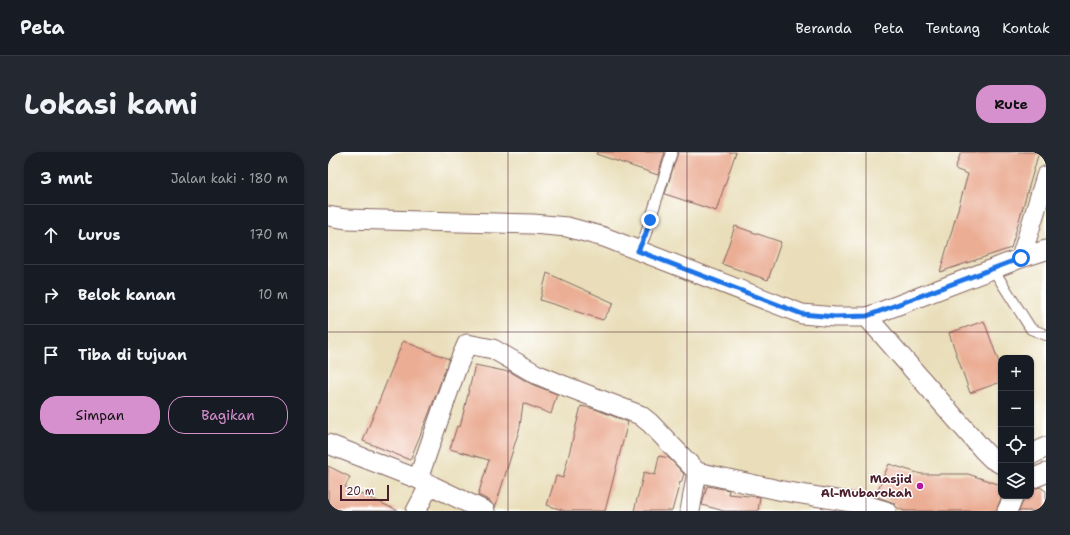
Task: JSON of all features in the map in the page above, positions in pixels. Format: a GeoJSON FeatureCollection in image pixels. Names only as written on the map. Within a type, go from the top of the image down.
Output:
{"type":"FeatureCollection","features":[{"type":"Feature","properties":{"kind":"street"},"geometry":{"type":"LineString","coordinates":[[1021,258],[1046,176]]}},
{"type":"Feature","properties":{"kind":"street"},"geometry":{"type":"LineString","coordinates":[[328,216],[346,219],[525,224],[567,227],[604,237],[802,314],[835,317],[867,316],[1046,250]]}},
{"type":"Feature","properties":{"kind":"street"},"geometry":{"type":"LineString","coordinates":[[867,316],[983,450],[992,459],[999,463]]}},
{"type":"Feature","properties":{"kind":"street"},"geometry":{"type":"LineString","coordinates":[[416,511],[457,366],[467,344],[493,349],[536,374],[640,415],[650,423],[697,472],[783,491],[862,504],[886,511]]}},
{"type":"Feature","properties":{"kind":"street"},"geometry":{"type":"LineString","coordinates":[[328,444],[424,482],[485,511]]}},
{"type":"Feature","properties":{"kind":"street"},"geometry":{"type":"LineString","coordinates":[[1034,453],[1046,446]]}},
{"type":"Feature","properties":{"kind":"street"},"geometry":{"type":"LineString","coordinates":[[690,511],[697,472]]}},
{"type":"Feature","properties":{"kind":"street"},"geometry":{"type":"LineString","coordinates":[[1034,478],[1046,473]]}},
{"type":"Feature","properties":{"kind":"street"},"geometry":{"type":"LineString","coordinates":[[1007,511],[1013,499]]}},
{"type":"Feature","properties":{"kind":"lane"},"geometry":{"type":"LineString","coordinates":[[638,251],[645,236],[672,152]]}},
{"type":"Feature","properties":{"kind":"lane"},"geometry":{"type":"LineString","coordinates":[[993,269],[1031,329],[1046,335]]}},
{"type":"Feature","properties":{"kind":"building"},"geometry":{"type":"Polygon","coordinates":[[[597,152],[665,152],[658,175],[596,154],[597,152]]]}},
{"type":"Feature","properties":{"kind":"building"},"geometry":{"type":"Polygon","coordinates":[[[678,152],[736,152],[716,211],[665,194],[678,152]]]}},
{"type":"Feature","properties":{"kind":"building"},"geometry":{"type":"Polygon","coordinates":[[[961,152],[1039,152],[1011,248],[940,272],[968,174],[955,169],[961,152]]]}},
{"type":"Feature","properties":{"kind":"building"},"geometry":{"type":"Polygon","coordinates":[[[735,226],[781,242],[768,280],[722,264],[735,226]]]}},
{"type":"Feature","properties":{"kind":"building"},"geometry":{"type":"Polygon","coordinates":[[[547,273],[614,303],[603,320],[540,300],[547,273]]]}},
{"type":"Feature","properties":{"kind":"building"},"geometry":{"type":"Polygon","coordinates":[[[984,321],[998,360],[998,383],[970,393],[949,333],[984,321]]]}},
{"type":"Feature","properties":{"kind":"building"},"geometry":{"type":"Polygon","coordinates":[[[403,341],[449,359],[410,460],[363,441],[403,341]]]}},
{"type":"Feature","properties":{"kind":"building"},"geometry":{"type":"Polygon","coordinates":[[[475,365],[509,371],[531,384],[557,394],[551,414],[523,403],[520,427],[495,508],[490,501],[478,495],[489,460],[450,449],[457,426],[460,427],[475,365]]]}},
{"type":"Feature","properties":{"kind":"building"},"geometry":{"type":"Polygon","coordinates":[[[581,406],[595,409],[628,422],[605,511],[565,511],[547,505],[556,476],[563,478],[581,406]]]}},
{"type":"Feature","properties":{"kind":"building"},"geometry":{"type":"Polygon","coordinates":[[[659,456],[669,458],[684,474],[681,483],[680,482],[672,511],[634,511],[644,472],[655,475],[659,456]]]}},
{"type":"Feature","properties":{"kind":"building","name":"Masjid Al-Mubarokah"},"geometry":{"type":"Polygon","coordinates":[[[889,464],[921,474],[968,474],[998,484],[998,499],[1001,499],[996,511],[904,511],[896,507],[894,503],[875,496],[889,464]]]}},
{"type":"Feature","properties":{"kind":"building"},"geometry":{"type":"Polygon","coordinates":[[[328,466],[350,477],[345,487],[399,511],[328,511],[328,466]]]}},
{"type":"Feature","properties":{"kind":"building"},"geometry":{"type":"Polygon","coordinates":[[[707,486],[729,490],[728,494],[760,497],[758,511],[724,511],[702,505],[707,486]]]}},
{"type":"Feature","properties":{"kind":"building"},"geometry":{"type":"Polygon","coordinates":[[[1040,487],[1046,491],[1046,511],[1019,511],[1024,499],[1034,499],[1034,489],[1040,487]]]}},
{"type":"Feature","properties":{"kind":"place","name":"Masjid Al-Mubarokah"},"geometry":{"type":"Point","coordinates":[920,486]}},
{"type":"Feature","properties":{"kind":"route"},"geometry":{"type":"LineString","coordinates":[[650,220],[638,251],[802,314],[835,317],[867,316],[1021,258]]}}]}
